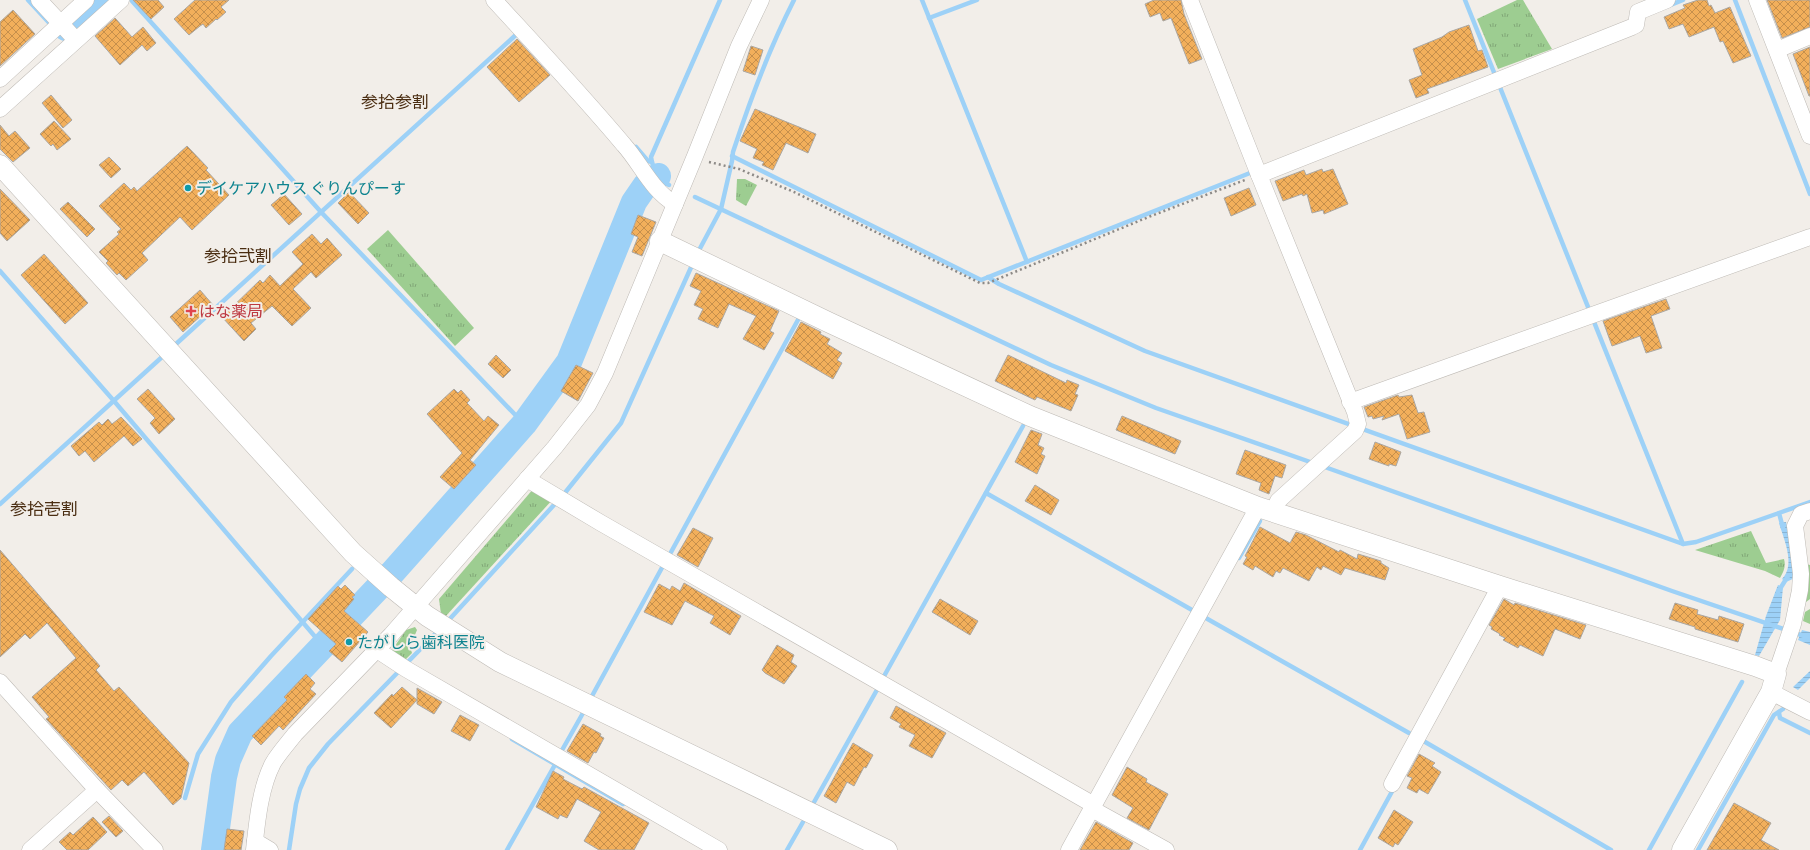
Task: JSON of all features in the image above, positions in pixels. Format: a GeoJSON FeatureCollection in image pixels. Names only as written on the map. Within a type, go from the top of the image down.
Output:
{"type":"FeatureCollection","features":[{"type":"Feature","properties":{"kind":"street"},"geometry":{"type":"LineString","coordinates":[[39,0],[63,30]]}},
{"type":"Feature","properties":{"kind":"street"},"geometry":{"type":"LineString","coordinates":[[0,108],[86,0]]}},
{"type":"Feature","properties":{"kind":"street"},"geometry":{"type":"LineString","coordinates":[[0,79],[63,30],[121,0]]}},
{"type":"Feature","properties":{"kind":"street"},"geometry":{"type":"LineString","coordinates":[[494,0],[623,143],[655,188],[664,198],[675,204]]}},
{"type":"Feature","properties":{"kind":"street"},"geometry":{"type":"LineString","coordinates":[[270,850],[255,846],[263,793],[267,776],[274,763],[295,734],[377,650],[527,479],[576,420],[596,390],[660,241],[739,46],[760,0]]}},
{"type":"Feature","properties":{"kind":"street"},"geometry":{"type":"LineString","coordinates":[[1069,850],[1265,509],[1278,501],[1313,470],[1356,428],[1355,412],[1257,172],[1190,0]]}},
{"type":"Feature","properties":{"kind":"street"},"geometry":{"type":"LineString","coordinates":[[1257,172],[1497,81],[1632,27],[1636,24],[1638,12],[1667,0]]}},
{"type":"Feature","properties":{"kind":"street"},"geometry":{"type":"LineString","coordinates":[[1757,0],[1810,136]]}},
{"type":"Feature","properties":{"kind":"street"},"geometry":{"type":"LineString","coordinates":[[1777,50],[1810,36]]}},
{"type":"Feature","properties":{"kind":"street"},"geometry":{"type":"LineString","coordinates":[[0,165],[332,530],[384,581],[416,607],[500,662],[887,850]]}},
{"type":"Feature","properties":{"kind":"street"},"geometry":{"type":"LineString","coordinates":[[1350,402],[1810,237]]}},
{"type":"Feature","properties":{"kind":"street"},"geometry":{"type":"LineString","coordinates":[[660,241],[695,259],[1030,416],[1265,509],[1500,586],[1755,666],[1773,683],[1810,712]]}},
{"type":"Feature","properties":{"kind":"street"},"geometry":{"type":"LineString","coordinates":[[527,479],[1166,850]]}},
{"type":"Feature","properties":{"kind":"street"},"geometry":{"type":"LineString","coordinates":[[1682,850],[1773,683],[1790,632],[1800,590],[1801,574],[1794,526],[1801,514],[1810,511]]}},
{"type":"Feature","properties":{"kind":"street"},"geometry":{"type":"LineString","coordinates":[[1392,784],[1500,586]]}},
{"type":"Feature","properties":{"kind":"street"},"geometry":{"type":"LineString","coordinates":[[377,650],[403,667],[719,850]]}},
{"type":"Feature","properties":{"kind":"street"},"geometry":{"type":"LineString","coordinates":[[0,682],[97,790],[155,850]]}},
{"type":"Feature","properties":{"kind":"street"},"geometry":{"type":"LineString","coordinates":[[30,850],[97,790]]}},
{"type":"Feature","properties":{"kind":"path"},"geometry":{"type":"LineString","coordinates":[[695,156],[708,162],[728,166],[794,192],[962,274],[975,282],[980,283],[990,282],[1257,172]]}},
{"type":"Feature","properties":{"kind":"green space"},"geometry":{"type":"Polygon","coordinates":[[[1517,0],[1523,0],[1552,49],[1498,69],[1477,19],[1517,0]]]}},
{"type":"Feature","properties":{"kind":"green space"},"geometry":{"type":"Polygon","coordinates":[[[737,179],[745,179],[757,185],[746,206],[736,200],[737,179]]]}},
{"type":"Feature","properties":{"kind":"green space"},"geometry":{"type":"Polygon","coordinates":[[[388,230],[474,328],[455,346],[367,249],[388,230]]]}},
{"type":"Feature","properties":{"kind":"green space"},"geometry":{"type":"Polygon","coordinates":[[[534,488],[554,498],[445,617],[441,614],[439,599],[534,488]]]}},
{"type":"Feature","properties":{"kind":"green space"},"geometry":{"type":"Polygon","coordinates":[[[1751,531],[1766,563],[1784,559],[1785,564],[1780,578],[1765,571],[1695,550],[1751,531]]]}},
{"type":"Feature","properties":{"kind":"green space"},"geometry":{"type":"Polygon","coordinates":[[[1805,564],[1810,565],[1810,599],[1802,605],[1805,564]]]}},
{"type":"Feature","properties":{"kind":"green space"},"geometry":{"type":"Polygon","coordinates":[[[1810,609],[1810,624],[1803,621],[1805,612],[1810,609]]]}},
{"type":"Feature","properties":{"kind":"green space"},"geometry":{"type":"Polygon","coordinates":[[[415,627],[417,630],[410,647],[412,653],[403,662],[393,655],[392,650],[406,630],[415,627]]]}},
{"type":"Feature","properties":{"kind":"water"},"geometry":{"type":"Polygon","coordinates":[[[1786,522],[1794,560],[1795,578],[1786,582],[1782,579],[1786,573],[1789,560],[1786,544],[1779,523],[1786,522]]]}},
{"type":"Feature","properties":{"kind":"water"},"geometry":{"type":"Polygon","coordinates":[[[1778,585],[1783,587],[1780,620],[1759,656],[1755,655],[1766,616],[1778,585]]]}},
{"type":"Feature","properties":{"kind":"water"},"geometry":{"type":"Polygon","coordinates":[[[1802,630],[1810,632],[1810,645],[1798,640],[1802,630]]]}},
{"type":"Feature","properties":{"kind":"water"},"geometry":{"type":"Polygon","coordinates":[[[1810,671],[1810,678],[1798,690],[1793,687],[1810,671]]]}},
{"type":"Feature","properties":{"kind":"building"},"geometry":{"type":"Polygon","coordinates":[[[133,0],[158,0],[164,7],[151,19],[133,0]]]}},
{"type":"Feature","properties":{"kind":"building"},"geometry":{"type":"Polygon","coordinates":[[[195,0],[229,0],[221,7],[226,12],[217,20],[216,19],[206,28],[203,24],[189,35],[174,19],[195,0]]]}},
{"type":"Feature","properties":{"kind":"building"},"geometry":{"type":"Polygon","coordinates":[[[1154,0],[1181,0],[1184,14],[1202,59],[1189,64],[1171,18],[1163,21],[1160,13],[1150,17],[1145,4],[1154,0]]]}},
{"type":"Feature","properties":{"kind":"building"},"geometry":{"type":"Polygon","coordinates":[[[1698,0],[1707,0],[1709,6],[1711,5],[1715,13],[1730,7],[1751,56],[1733,63],[1723,41],[1720,42],[1714,27],[1689,37],[1683,24],[1669,29],[1664,17],[1685,8],[1683,5],[1698,0]]]}},
{"type":"Feature","properties":{"kind":"building"},"geometry":{"type":"Polygon","coordinates":[[[1767,0],[1810,0],[1810,27],[1782,38],[1767,0]]]}},
{"type":"Feature","properties":{"kind":"building"},"geometry":{"type":"Polygon","coordinates":[[[13,10],[35,34],[0,66],[0,22],[13,10]]]}},
{"type":"Feature","properties":{"kind":"building"},"geometry":{"type":"Polygon","coordinates":[[[115,18],[132,37],[143,27],[156,43],[147,51],[142,45],[120,65],[95,36],[115,18]]]}},
{"type":"Feature","properties":{"kind":"building"},"geometry":{"type":"Polygon","coordinates":[[[1469,25],[1478,51],[1482,50],[1488,67],[1427,89],[1429,93],[1416,98],[1409,80],[1422,75],[1413,49],[1442,37],[1449,32],[1469,25]]]}},
{"type":"Feature","properties":{"kind":"building"},"geometry":{"type":"Polygon","coordinates":[[[517,39],[550,75],[519,102],[487,67],[517,39]]]}},
{"type":"Feature","properties":{"kind":"building"},"geometry":{"type":"Polygon","coordinates":[[[751,46],[763,50],[755,75],[743,71],[751,46]]]}},
{"type":"Feature","properties":{"kind":"building"},"geometry":{"type":"Polygon","coordinates":[[[1810,47],[1810,96],[1809,96],[1793,54],[1810,47]]]}},
{"type":"Feature","properties":{"kind":"building"},"geometry":{"type":"Polygon","coordinates":[[[51,95],[72,120],[63,128],[42,103],[51,95]]]}},
{"type":"Feature","properties":{"kind":"building"},"geometry":{"type":"Polygon","coordinates":[[[755,109],[816,134],[808,153],[786,143],[773,170],[762,165],[764,162],[753,158],[757,149],[740,141],[755,109]]]}},
{"type":"Feature","properties":{"kind":"building"},"geometry":{"type":"Polygon","coordinates":[[[54,121],[71,139],[57,150],[53,144],[51,146],[40,134],[54,121]]]}},
{"type":"Feature","properties":{"kind":"building"},"geometry":{"type":"Polygon","coordinates":[[[0,125],[9,136],[15,131],[30,148],[13,162],[0,149],[0,125]]]}},
{"type":"Feature","properties":{"kind":"building"},"geometry":{"type":"Polygon","coordinates":[[[187,146],[208,168],[206,170],[229,195],[192,230],[180,217],[142,253],[148,260],[126,280],[119,273],[117,275],[106,263],[108,261],[99,252],[119,234],[117,232],[121,229],[99,206],[124,183],[131,190],[134,187],[137,191],[187,146]]]}},
{"type":"Feature","properties":{"kind":"building"},"geometry":{"type":"Polygon","coordinates":[[[109,157],[121,169],[111,178],[99,165],[109,157]]]}},
{"type":"Feature","properties":{"kind":"building"},"geometry":{"type":"Polygon","coordinates":[[[1322,169],[1323,172],[1333,169],[1348,204],[1324,214],[1323,210],[1312,213],[1307,194],[1303,196],[1302,194],[1283,201],[1275,181],[1304,170],[1306,175],[1322,169]]]}},
{"type":"Feature","properties":{"kind":"building"},"geometry":{"type":"Polygon","coordinates":[[[1249,188],[1256,205],[1231,216],[1224,198],[1249,188]]]}},
{"type":"Feature","properties":{"kind":"building"},"geometry":{"type":"Polygon","coordinates":[[[0,189],[30,220],[7,241],[0,233],[0,189]]]}},
{"type":"Feature","properties":{"kind":"building"},"geometry":{"type":"Polygon","coordinates":[[[349,192],[369,213],[358,224],[338,203],[349,192]]]}},
{"type":"Feature","properties":{"kind":"building"},"geometry":{"type":"Polygon","coordinates":[[[284,194],[302,214],[289,225],[271,205],[284,194]]]}},
{"type":"Feature","properties":{"kind":"building"},"geometry":{"type":"Polygon","coordinates":[[[68,202],[95,229],[87,237],[60,209],[68,202]]]}},
{"type":"Feature","properties":{"kind":"building"},"geometry":{"type":"Polygon","coordinates":[[[638,215],[656,222],[642,256],[632,252],[638,237],[631,234],[638,215]]]}},
{"type":"Feature","properties":{"kind":"building"},"geometry":{"type":"Polygon","coordinates":[[[312,234],[321,244],[327,238],[342,255],[316,278],[311,272],[293,289],[311,308],[292,326],[272,306],[251,323],[256,329],[244,341],[222,317],[260,280],[263,283],[270,275],[280,286],[303,264],[292,252],[312,234]]]}},
{"type":"Feature","properties":{"kind":"building"},"geometry":{"type":"Polygon","coordinates":[[[44,254],[88,303],[65,324],[21,275],[44,254]]]}},
{"type":"Feature","properties":{"kind":"building"},"geometry":{"type":"Polygon","coordinates":[[[696,273],[779,311],[770,331],[774,333],[764,350],[743,339],[756,316],[729,304],[718,328],[698,319],[703,309],[694,305],[701,291],[690,286],[696,273]]]}},
{"type":"Feature","properties":{"kind":"building","name":"はな薬局"},"geometry":{"type":"Polygon","coordinates":[[[200,290],[213,305],[183,332],[170,317],[200,290]]]}},
{"type":"Feature","properties":{"kind":"building"},"geometry":{"type":"Polygon","coordinates":[[[1666,299],[1670,309],[1651,316],[1662,348],[1646,353],[1640,336],[1612,346],[1603,321],[1666,299]]]}},
{"type":"Feature","properties":{"kind":"building"},"geometry":{"type":"Polygon","coordinates":[[[801,322],[821,332],[820,334],[830,339],[827,344],[842,353],[837,360],[842,363],[833,379],[785,351],[801,322]]]}},
{"type":"Feature","properties":{"kind":"building"},"geometry":{"type":"Polygon","coordinates":[[[496,355],[511,370],[503,378],[488,364],[496,355]]]}},
{"type":"Feature","properties":{"kind":"building"},"geometry":{"type":"Polygon","coordinates":[[[1008,355],[1066,383],[1067,380],[1079,385],[1075,394],[1078,395],[1071,411],[1037,397],[1035,400],[995,381],[1008,355]]]}},
{"type":"Feature","properties":{"kind":"building"},"geometry":{"type":"Polygon","coordinates":[[[576,365],[593,373],[578,401],[561,391],[576,365]]]}},
{"type":"Feature","properties":{"kind":"building"},"geometry":{"type":"Polygon","coordinates":[[[148,389],[175,419],[159,434],[150,423],[155,418],[137,399],[148,389]]]}},
{"type":"Feature","properties":{"kind":"building"},"geometry":{"type":"Polygon","coordinates":[[[454,389],[458,393],[461,390],[470,400],[467,403],[484,421],[488,416],[499,425],[470,460],[476,465],[454,489],[440,477],[462,453],[427,414],[454,389]]]}},
{"type":"Feature","properties":{"kind":"building"},"geometry":{"type":"Polygon","coordinates":[[[1398,395],[1399,397],[1412,395],[1418,413],[1424,412],[1430,432],[1407,439],[1399,414],[1382,420],[1384,416],[1373,419],[1372,416],[1368,417],[1364,407],[1398,395]]]}},
{"type":"Feature","properties":{"kind":"building"},"geometry":{"type":"Polygon","coordinates":[[[1122,416],[1181,441],[1175,454],[1116,430],[1122,416]]]}},
{"type":"Feature","properties":{"kind":"building"},"geometry":{"type":"Polygon","coordinates":[[[121,417],[142,439],[133,446],[124,436],[94,462],[85,451],[79,456],[71,446],[99,422],[102,425],[108,419],[112,424],[121,417]]]}},
{"type":"Feature","properties":{"kind":"building"},"geometry":{"type":"Polygon","coordinates":[[[1031,430],[1042,434],[1038,445],[1044,448],[1041,454],[1045,456],[1037,474],[1015,462],[1031,430]]]}},
{"type":"Feature","properties":{"kind":"building"},"geometry":{"type":"Polygon","coordinates":[[[1375,442],[1401,452],[1396,466],[1389,464],[1389,466],[1369,459],[1375,442]]]}},
{"type":"Feature","properties":{"kind":"building"},"geometry":{"type":"Polygon","coordinates":[[[1245,450],[1286,465],[1282,478],[1275,476],[1269,494],[1259,490],[1261,483],[1236,474],[1245,450]]]}},
{"type":"Feature","properties":{"kind":"building"},"geometry":{"type":"Polygon","coordinates":[[[1035,485],[1059,500],[1051,515],[1025,501],[1035,485]]]}},
{"type":"Feature","properties":{"kind":"building"},"geometry":{"type":"Polygon","coordinates":[[[1260,527],[1290,543],[1296,532],[1306,535],[1339,552],[1340,550],[1357,559],[1358,554],[1381,561],[1381,563],[1389,568],[1385,580],[1345,568],[1341,575],[1323,566],[1321,570],[1317,567],[1309,581],[1283,568],[1280,573],[1276,571],[1273,577],[1255,566],[1253,570],[1243,564],[1247,557],[1245,556],[1260,527]]]}},
{"type":"Feature","properties":{"kind":"building"},"geometry":{"type":"Polygon","coordinates":[[[693,528],[713,538],[698,567],[677,555],[693,528]]]}},
{"type":"Feature","properties":{"kind":"building"},"geometry":{"type":"Polygon","coordinates":[[[0,550],[100,666],[96,670],[114,691],[119,687],[189,763],[181,798],[173,805],[144,772],[128,786],[122,780],[111,790],[46,719],[49,717],[32,697],[76,658],[47,623],[30,639],[25,634],[0,657],[0,550]]]}},
{"type":"Feature","properties":{"kind":"building"},"geometry":{"type":"Polygon","coordinates":[[[684,583],[741,616],[730,635],[710,623],[714,616],[685,601],[672,625],[644,612],[659,584],[670,590],[672,586],[680,591],[684,583]]]}},
{"type":"Feature","properties":{"kind":"building"},"geometry":{"type":"Polygon","coordinates":[[[345,585],[355,595],[352,597],[354,599],[344,611],[368,632],[342,662],[329,651],[336,644],[308,619],[338,586],[341,589],[345,585]]]}},
{"type":"Feature","properties":{"kind":"building"},"geometry":{"type":"Polygon","coordinates":[[[940,599],[978,621],[970,635],[932,612],[940,599]]]}},
{"type":"Feature","properties":{"kind":"building"},"geometry":{"type":"Polygon","coordinates":[[[1504,599],[1514,605],[1515,603],[1586,625],[1580,639],[1555,629],[1543,656],[1520,645],[1518,648],[1503,640],[1505,638],[1491,629],[1492,627],[1489,625],[1504,599]]]}},
{"type":"Feature","properties":{"kind":"building"},"geometry":{"type":"Polygon","coordinates":[[[1675,603],[1698,610],[1697,614],[1718,620],[1719,616],[1744,624],[1738,642],[1695,629],[1695,627],[1669,619],[1675,603]]]}},
{"type":"Feature","properties":{"kind":"building"},"geometry":{"type":"Polygon","coordinates":[[[777,645],[794,655],[791,662],[797,666],[784,684],[762,670],[777,645]]]}},
{"type":"Feature","properties":{"kind":"building"},"geometry":{"type":"Polygon","coordinates":[[[306,674],[315,683],[310,689],[316,694],[283,730],[279,726],[261,745],[252,736],[287,700],[284,697],[306,674]]]}},
{"type":"Feature","properties":{"kind":"building"},"geometry":{"type":"Polygon","coordinates":[[[402,687],[417,700],[391,728],[374,713],[392,694],[393,696],[402,687]]]}},
{"type":"Feature","properties":{"kind":"building"},"geometry":{"type":"Polygon","coordinates":[[[417,688],[442,702],[434,714],[417,704],[417,688]]]}},
{"type":"Feature","properties":{"kind":"building"},"geometry":{"type":"Polygon","coordinates":[[[896,706],[946,733],[932,758],[909,746],[915,735],[899,727],[901,724],[890,718],[896,706]]]}},
{"type":"Feature","properties":{"kind":"building"},"geometry":{"type":"Polygon","coordinates":[[[460,715],[479,725],[470,741],[451,731],[460,715]]]}},
{"type":"Feature","properties":{"kind":"building"},"geometry":{"type":"Polygon","coordinates":[[[583,724],[601,734],[600,736],[604,738],[596,753],[594,752],[588,763],[567,751],[583,724]]]}},
{"type":"Feature","properties":{"kind":"building"},"geometry":{"type":"Polygon","coordinates":[[[853,743],[873,755],[866,768],[864,767],[854,786],[847,782],[836,803],[824,796],[853,743]]]}},
{"type":"Feature","properties":{"kind":"building"},"geometry":{"type":"Polygon","coordinates":[[[1419,754],[1435,763],[1432,766],[1441,772],[1428,794],[1419,789],[1417,793],[1407,788],[1412,778],[1407,776],[1419,754]]]}},
{"type":"Feature","properties":{"kind":"building"},"geometry":{"type":"Polygon","coordinates":[[[1127,767],[1147,779],[1146,782],[1168,794],[1149,830],[1127,818],[1133,808],[1112,795],[1127,767]]]}},
{"type":"Feature","properties":{"kind":"building"},"geometry":{"type":"Polygon","coordinates":[[[553,771],[564,777],[563,779],[582,789],[584,787],[649,823],[634,850],[599,850],[584,841],[601,812],[577,799],[567,818],[560,815],[558,819],[536,807],[553,771]]]}},
{"type":"Feature","properties":{"kind":"building"},"geometry":{"type":"Polygon","coordinates":[[[1734,803],[1771,823],[1761,840],[1779,850],[1707,850],[1734,803]]]}},
{"type":"Feature","properties":{"kind":"building"},"geometry":{"type":"Polygon","coordinates":[[[1394,810],[1413,822],[1398,845],[1395,843],[1393,847],[1378,838],[1394,810]]]}},
{"type":"Feature","properties":{"kind":"building"},"geometry":{"type":"Polygon","coordinates":[[[109,816],[123,831],[116,837],[102,822],[109,816]]]}},
{"type":"Feature","properties":{"kind":"building"},"geometry":{"type":"Polygon","coordinates":[[[93,817],[107,832],[88,850],[67,850],[59,842],[70,832],[73,835],[93,817]]]}},
{"type":"Feature","properties":{"kind":"building"},"geometry":{"type":"Polygon","coordinates":[[[1096,822],[1133,843],[1129,850],[1080,850],[1096,822]]]}},
{"type":"Feature","properties":{"kind":"building"},"geometry":{"type":"Polygon","coordinates":[[[227,829],[244,831],[241,850],[224,850],[227,829]]]}},
{"type":"Feature","properties":{"kind":"waterway"},"geometry":{"type":"LineString","coordinates":[[28,0],[53,27]]}},
{"type":"Feature","properties":{"kind":"waterway"},"geometry":{"type":"LineString","coordinates":[[66,28],[97,0]]}},
{"type":"Feature","properties":{"kind":"waterway"},"geometry":{"type":"LineString","coordinates":[[669,185],[661,180],[656,173],[651,157],[720,0]]}},
{"type":"Feature","properties":{"kind":"waterway"},"geometry":{"type":"LineString","coordinates":[[697,254],[721,209],[733,152],[746,113],[768,56],[794,0]]}},
{"type":"Feature","properties":{"kind":"waterway"},"geometry":{"type":"LineString","coordinates":[[922,0],[1027,262]]}},
{"type":"Feature","properties":{"kind":"waterway"},"geometry":{"type":"LineString","coordinates":[[929,18],[977,0]]}},
{"type":"Feature","properties":{"kind":"waterway"},"geometry":{"type":"LineString","coordinates":[[1465,0],[1683,544]]}},
{"type":"Feature","properties":{"kind":"waterway"},"geometry":{"type":"LineString","coordinates":[[1668,6],[1683,0]]}},
{"type":"Feature","properties":{"kind":"waterway"},"geometry":{"type":"LineString","coordinates":[[1735,0],[1810,194]]}},
{"type":"Feature","properties":{"kind":"waterway"},"geometry":{"type":"LineString","coordinates":[[132,1],[321,212],[524,424]]}},
{"type":"Feature","properties":{"kind":"waterway"},"geometry":{"type":"LineString","coordinates":[[176,344],[518,33]]}},
{"type":"Feature","properties":{"kind":"waterway"},"geometry":{"type":"LineString","coordinates":[[636,147],[648,161],[652,162]]}},
{"type":"Feature","properties":{"kind":"waterway"},"geometry":{"type":"LineString","coordinates":[[732,156],[981,280],[1255,171]]}},
{"type":"Feature","properties":{"kind":"waterway"},"geometry":{"type":"LineString","coordinates":[[214,850],[224,777],[228,760],[240,733],[392,573],[524,424],[569,362],[634,202],[645,186],[658,176]]}},
{"type":"Feature","properties":{"kind":"waterway"},"geometry":{"type":"LineString","coordinates":[[695,197],[1051,365],[1156,408],[1313,463]]}},
{"type":"Feature","properties":{"kind":"waterway"},"geometry":{"type":"LineString","coordinates":[[447,622],[564,494],[621,423],[693,263]]}},
{"type":"Feature","properties":{"kind":"waterway"},"geometry":{"type":"LineString","coordinates":[[0,271],[114,401],[323,646]]}},
{"type":"Feature","properties":{"kind":"waterway"},"geometry":{"type":"LineString","coordinates":[[988,277],[999,284],[1145,351],[1683,544],[1696,542],[1779,513]]}},
{"type":"Feature","properties":{"kind":"waterway"},"geometry":{"type":"LineString","coordinates":[[670,554],[799,318]]}},
{"type":"Feature","properties":{"kind":"waterway"},"geometry":{"type":"LineString","coordinates":[[0,504],[162,357]]}},
{"type":"Feature","properties":{"kind":"waterway"},"geometry":{"type":"LineString","coordinates":[[883,678],[1023,426]]}},
{"type":"Feature","properties":{"kind":"waterway"},"geometry":{"type":"LineString","coordinates":[[1322,466],[1672,591],[1810,638]]}},
{"type":"Feature","properties":{"kind":"waterway"},"geometry":{"type":"LineString","coordinates":[[986,493],[1192,610]]}},
{"type":"Feature","properties":{"kind":"waterway"},"geometry":{"type":"LineString","coordinates":[[1783,528],[1779,513],[1810,502]]}},
{"type":"Feature","properties":{"kind":"waterway"},"geometry":{"type":"LineString","coordinates":[[1239,558],[1260,521]]}},
{"type":"Feature","properties":{"kind":"waterway"},"geometry":{"type":"LineString","coordinates":[[592,696],[664,564]]}},
{"type":"Feature","properties":{"kind":"waterway"},"geometry":{"type":"LineString","coordinates":[[185,798],[198,754],[231,702],[271,656],[352,569]]}},
{"type":"Feature","properties":{"kind":"waterway"},"geometry":{"type":"LineString","coordinates":[[1778,592],[1788,576]]}},
{"type":"Feature","properties":{"kind":"waterway"},"geometry":{"type":"LineString","coordinates":[[1204,617],[1409,733]]}},
{"type":"Feature","properties":{"kind":"waterway"},"geometry":{"type":"LineString","coordinates":[[289,850],[296,804],[300,789],[309,768],[328,744],[440,629]]}},
{"type":"Feature","properties":{"kind":"waterway"},"geometry":{"type":"LineString","coordinates":[[1649,850],[1742,682]]}},
{"type":"Feature","properties":{"kind":"waterway"},"geometry":{"type":"LineString","coordinates":[[813,804],[878,688]]}},
{"type":"Feature","properties":{"kind":"waterway"},"geometry":{"type":"LineString","coordinates":[[1698,850],[1774,715],[1783,709]]}},
{"type":"Feature","properties":{"kind":"waterway"},"geometry":{"type":"LineString","coordinates":[[561,752],[583,713]]}},
{"type":"Feature","properties":{"kind":"waterway"},"geometry":{"type":"LineString","coordinates":[[1779,713],[1780,718],[1810,733]]}},
{"type":"Feature","properties":{"kind":"waterway"},"geometry":{"type":"LineString","coordinates":[[512,739],[623,804]]}},
{"type":"Feature","properties":{"kind":"waterway"},"geometry":{"type":"LineString","coordinates":[[1420,739],[1611,850]]}},
{"type":"Feature","properties":{"kind":"waterway"},"geometry":{"type":"LineString","coordinates":[[507,850],[556,763]]}},
{"type":"Feature","properties":{"kind":"waterway"},"geometry":{"type":"LineString","coordinates":[[1360,850],[1395,786]]}},
{"type":"Feature","properties":{"kind":"waterway"},"geometry":{"type":"LineString","coordinates":[[787,850],[803,822]]}},
{"type":"Feature","properties":{"kind":"place","name":"デイケアハウス ぐりんぴーす"},"geometry":{"type":"Point","coordinates":[188,188]}},
{"type":"Feature","properties":{"kind":"place","name":"はな薬局"},"geometry":{"type":"Point","coordinates":[191,311]}},
{"type":"Feature","properties":{"kind":"place","name":"たがしら歯科医院"},"geometry":{"type":"Point","coordinates":[349,642]}},
{"type":"Feature","properties":{"kind":"district","name":"参拾参割"},"geometry":{"type":"Point","coordinates":[395,102]}},
{"type":"Feature","properties":{"kind":"district","name":"参拾弐割"},"geometry":{"type":"Point","coordinates":[238,256]}},
{"type":"Feature","properties":{"kind":"district","name":"参拾壱割"},"geometry":{"type":"Point","coordinates":[44,509]}}]}
